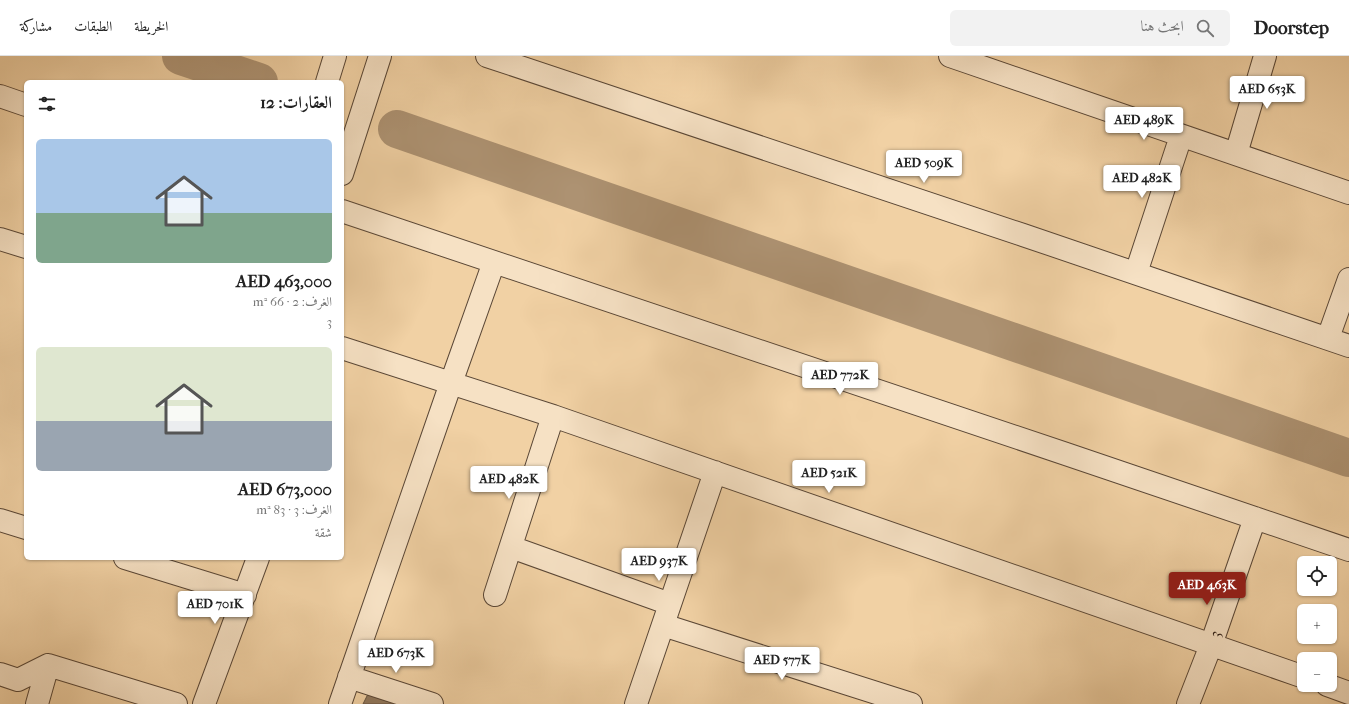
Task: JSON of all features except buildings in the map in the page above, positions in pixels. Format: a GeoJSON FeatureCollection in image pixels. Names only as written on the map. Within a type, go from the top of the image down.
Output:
{"type":"FeatureCollection","features":[{"type":"Feature","properties":{"kind":"street"},"geometry":{"type":"LineString","coordinates":[[328,80],[335,56]]}},
{"type":"Feature","properties":{"kind":"street"},"geometry":{"type":"LineString","coordinates":[[344,168],[380,56]]}},
{"type":"Feature","properties":{"kind":"street"},"geometry":{"type":"LineString","coordinates":[[950,56],[1349,193]]}},
{"type":"Feature","properties":{"kind":"street"},"geometry":{"type":"LineString","coordinates":[[1236,154],[1265,56]]}},
{"type":"Feature","properties":{"kind":"street"},"geometry":{"type":"LineString","coordinates":[[493,57],[1349,346]]}},
{"type":"Feature","properties":{"kind":"street"},"geometry":{"type":"LineString","coordinates":[[0,96],[24,104]]}},
{"type":"Feature","properties":{"kind":"street"},"geometry":{"type":"LineString","coordinates":[[1136,274],[1181,136]]}},
{"type":"Feature","properties":{"kind":"street"},"geometry":{"type":"LineString","coordinates":[[344,212],[1349,550]]}},
{"type":"Feature","properties":{"kind":"street"},"geometry":{"type":"LineString","coordinates":[[0,239],[24,246]]}},
{"type":"Feature","properties":{"kind":"street"},"geometry":{"type":"LineString","coordinates":[[340,704],[494,262]]}},
{"type":"Feature","properties":{"kind":"street"},"geometry":{"type":"LineString","coordinates":[[1328,338],[1349,279]]}},
{"type":"Feature","properties":{"kind":"street"},"geometry":{"type":"LineString","coordinates":[[344,349],[554,416],[1297,675]]}},
{"type":"Feature","properties":{"kind":"street"},"geometry":{"type":"LineString","coordinates":[[495,595],[554,416]]}},
{"type":"Feature","properties":{"kind":"street"},"geometry":{"type":"LineString","coordinates":[[636,704],[715,472]]}},
{"type":"Feature","properties":{"kind":"street","name":"3"},"geometry":{"type":"LineString","coordinates":[[1188,704],[1211,645],[1255,518]]}},
{"type":"Feature","properties":{"kind":"street"},"geometry":{"type":"LineString","coordinates":[[0,520],[24,527]]}},
{"type":"Feature","properties":{"kind":"street"},"geometry":{"type":"LineString","coordinates":[[511,547],[670,604]]}},
{"type":"Feature","properties":{"kind":"street"},"geometry":{"type":"LineString","coordinates":[[131,560],[245,595]]}},
{"type":"Feature","properties":{"kind":"street"},"geometry":{"type":"LineString","coordinates":[[204,704],[257,560]]}},
{"type":"Feature","properties":{"kind":"street"},"geometry":{"type":"LineString","coordinates":[[663,625],[911,704]]}},
{"type":"Feature","properties":{"kind":"street"},"geometry":{"type":"LineString","coordinates":[[0,674],[18,680],[48,665],[176,704]]}},
{"type":"Feature","properties":{"kind":"street"},"geometry":{"type":"LineString","coordinates":[[36,704],[48,665]]}},
{"type":"Feature","properties":{"kind":"street"},"geometry":{"type":"LineString","coordinates":[[349,677],[432,704]]}},
{"type":"Feature","properties":{"kind":"street"},"geometry":{"type":"LineString","coordinates":[[1337,691],[1346,696]]}},
{"type":"Feature","properties":{"kind":"waterway"},"geometry":{"type":"LineString","coordinates":[[181,56],[253,80]]}},
{"type":"Feature","properties":{"kind":"waterway"},"geometry":{"type":"LineString","coordinates":[[397,129],[1349,458]]}}]}
